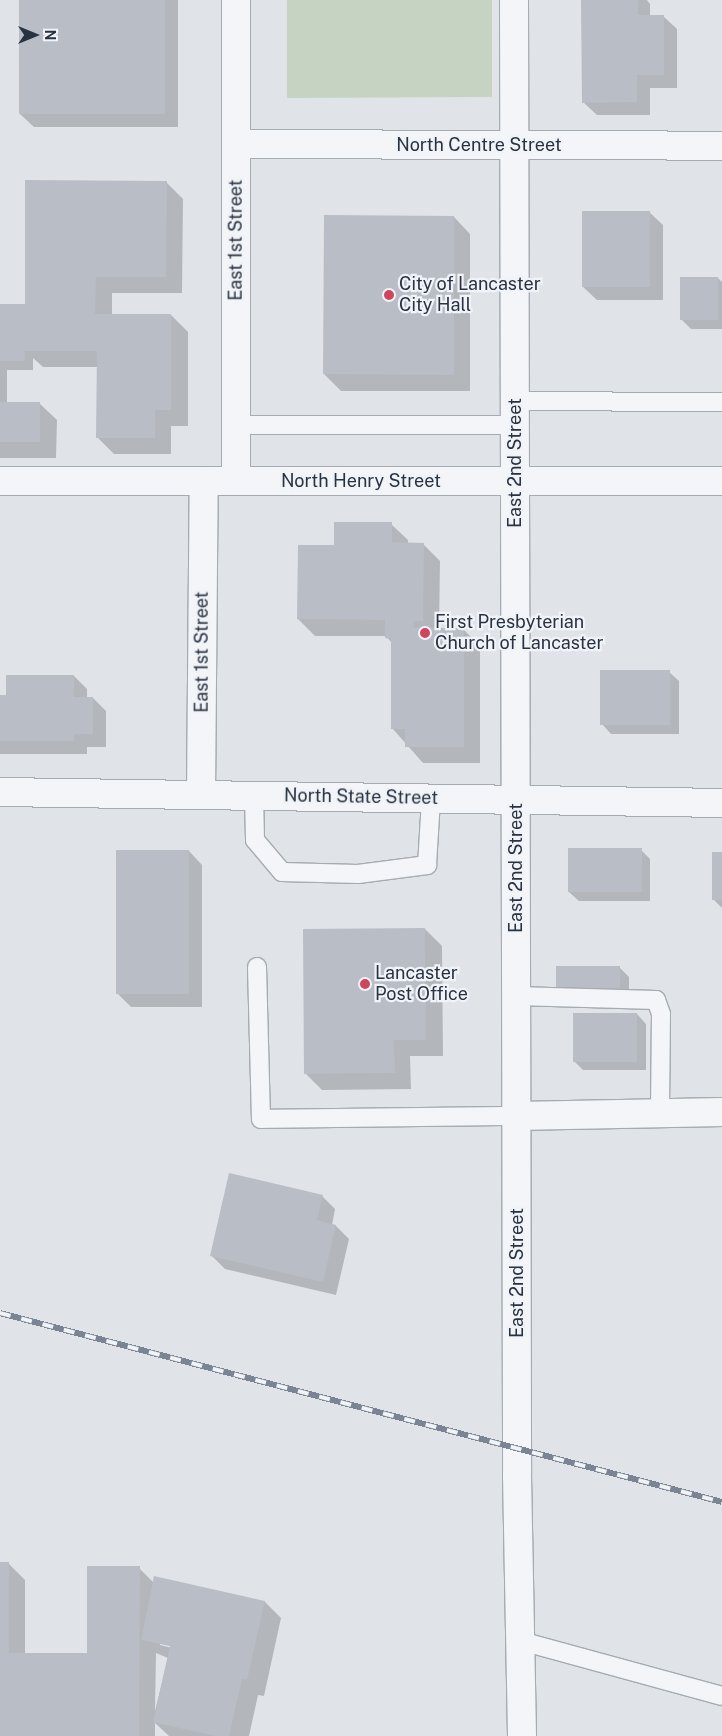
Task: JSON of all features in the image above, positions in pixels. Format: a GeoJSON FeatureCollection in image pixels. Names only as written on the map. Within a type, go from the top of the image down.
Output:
{"type":"FeatureCollection","features":[{"type":"Feature","properties":{"kind":"street","name":"East 1st Street"},"geometry":{"type":"LineString","coordinates":[[236,0],[236,481]]}},
{"type":"Feature","properties":{"kind":"street","name":"East 2nd Street"},"geometry":{"type":"LineString","coordinates":[[514,0],[518,1474],[522,1736]]}},
{"type":"Feature","properties":{"kind":"street","name":"North Centre Street"},"geometry":{"type":"LineString","coordinates":[[236,144],[722,146]]}},
{"type":"Feature","properties":{"kind":"street","name":"North Henry Street"},"geometry":{"type":"LineString","coordinates":[[0,480],[722,481]]}},
{"type":"Feature","properties":{"kind":"street","name":"East 1st Street"},"geometry":{"type":"LineString","coordinates":[[201,794],[204,481]]}},
{"type":"Feature","properties":{"kind":"street","name":"North State Street"},"geometry":{"type":"LineString","coordinates":[[0,792],[722,803]]}},
{"type":"Feature","properties":{"kind":"street"},"geometry":{"type":"LineString","coordinates":[[517,1116],[722,1112]]}},
{"type":"Feature","properties":{"kind":"lane"},"geometry":{"type":"LineString","coordinates":[[236,425],[722,402]]}},
{"type":"Feature","properties":{"kind":"lane"},"geometry":{"type":"LineString","coordinates":[[254,795],[255,840],[282,872],[349,874],[427,865],[431,799]]}},
{"type":"Feature","properties":{"kind":"lane"},"geometry":{"type":"LineString","coordinates":[[257,967],[261,1119],[517,1116]]}},
{"type":"Feature","properties":{"kind":"lane"},"geometry":{"type":"LineString","coordinates":[[516,996],[656,1000],[661,1014],[660,1113]]}},
{"type":"Feature","properties":{"kind":"lane"},"geometry":{"type":"LineString","coordinates":[[520,1641],[722,1696]]}},
{"type":"Feature","properties":{"kind":"green space"},"geometry":{"type":"Polygon","coordinates":[[[287,0],[492,0],[492,97],[287,98],[287,0]]]}},
{"type":"Feature","properties":{"kind":"building"},"geometry":{"type":"Polygon","coordinates":[[[19,0],[165,0],[165,114],[19,114],[19,0]]]}},
{"type":"Feature","properties":{"kind":"building"},"geometry":{"type":"Polygon","coordinates":[[[581,0],[638,0],[638,15],[664,15],[664,75],[637,75],[637,102],[582,103],[581,0]]]}},
{"type":"Feature","properties":{"kind":"building"},"geometry":{"type":"Polygon","coordinates":[[[25,180],[167,181],[166,277],[96,277],[95,314],[171,314],[171,410],[155,410],[155,438],[96,438],[97,351],[25,351],[25,361],[0,361],[0,304],[25,304],[25,180]]]}},
{"type":"Feature","properties":{"kind":"building"},"geometry":{"type":"Polygon","coordinates":[[[582,211],[650,211],[650,287],[582,287],[582,211]]]}},
{"type":"Feature","properties":{"kind":"building","name":"City of Lancaster City Hall"},"geometry":{"type":"Polygon","coordinates":[[[324,215],[454,216],[454,375],[323,374],[324,215]]]}},
{"type":"Feature","properties":{"kind":"building"},"geometry":{"type":"Polygon","coordinates":[[[680,277],[718,277],[718,320],[680,320],[680,277]]]}},
{"type":"Feature","properties":{"kind":"building"},"geometry":{"type":"Polygon","coordinates":[[[0,402],[40,402],[40,442],[0,442],[0,402]]]}},
{"type":"Feature","properties":{"kind":"building","name":"First Presbyterian Church of Lancaster"},"geometry":{"type":"Polygon","coordinates":[[[334,522],[392,522],[392,542],[424,543],[423,621],[414,621],[414,628],[464,628],[464,747],[405,747],[405,729],[391,729],[391,639],[385,638],[385,620],[297,619],[298,545],[334,545],[334,522]]]}},
{"type":"Feature","properties":{"kind":"building"},"geometry":{"type":"Polygon","coordinates":[[[600,670],[670,670],[670,725],[600,725],[600,670]]]}},
{"type":"Feature","properties":{"kind":"building"},"geometry":{"type":"Polygon","coordinates":[[[6,675],[74,675],[74,697],[93,697],[93,734],[74,734],[74,741],[0,741],[0,695],[6,695],[6,675]]]}},
{"type":"Feature","properties":{"kind":"building"},"geometry":{"type":"Polygon","coordinates":[[[568,848],[642,848],[642,892],[568,892],[568,848]]]}},
{"type":"Feature","properties":{"kind":"building"},"geometry":{"type":"Polygon","coordinates":[[[116,850],[189,850],[189,994],[116,994],[116,850]]]}},
{"type":"Feature","properties":{"kind":"building"},"geometry":{"type":"Polygon","coordinates":[[[712,852],[722,852],[722,900],[712,900],[712,852]]]}},
{"type":"Feature","properties":{"kind":"building","name":"Lancaster Post Office"},"geometry":{"type":"Polygon","coordinates":[[[425,928],[426,1040],[394,1040],[395,1073],[304,1074],[303,929],[425,928]]]}},
{"type":"Feature","properties":{"kind":"building"},"geometry":{"type":"Polygon","coordinates":[[[556,966],[620,966],[620,992],[556,992],[556,966]]]}},
{"type":"Feature","properties":{"kind":"building"},"geometry":{"type":"Polygon","coordinates":[[[573,1013],[637,1013],[637,1062],[573,1062],[573,1013]]]}},
{"type":"Feature","properties":{"kind":"building"},"geometry":{"type":"Polygon","coordinates":[[[229,1173],[323,1195],[317,1220],[336,1225],[323,1282],[210,1256],[229,1173]]]}},
{"type":"Feature","properties":{"kind":"building"},"geometry":{"type":"Polygon","coordinates":[[[0,1562],[9,1562],[9,1653],[87,1653],[87,1566],[140,1566],[139,1736],[0,1736],[0,1562]]]}},
{"type":"Feature","properties":{"kind":"building"},"geometry":{"type":"Polygon","coordinates":[[[154,1576],[265,1601],[247,1680],[242,1679],[229,1736],[215,1736],[153,1722],[170,1646],[141,1640],[154,1576]]]}},
{"type":"Feature","properties":{"kind":"railway"},"geometry":{"type":"LineString","coordinates":[[0,1313],[722,1502]]}},
{"type":"Feature","properties":{"kind":"place","name":"City of Lancaster City Hall"},"geometry":{"type":"Point","coordinates":[389,295]}},
{"type":"Feature","properties":{"kind":"place","name":"First Presbyterian Church of Lancaster"},"geometry":{"type":"Point","coordinates":[425,633]}},
{"type":"Feature","properties":{"kind":"place","name":"Lancaster Post Office"},"geometry":{"type":"Point","coordinates":[365,984]}}]}
